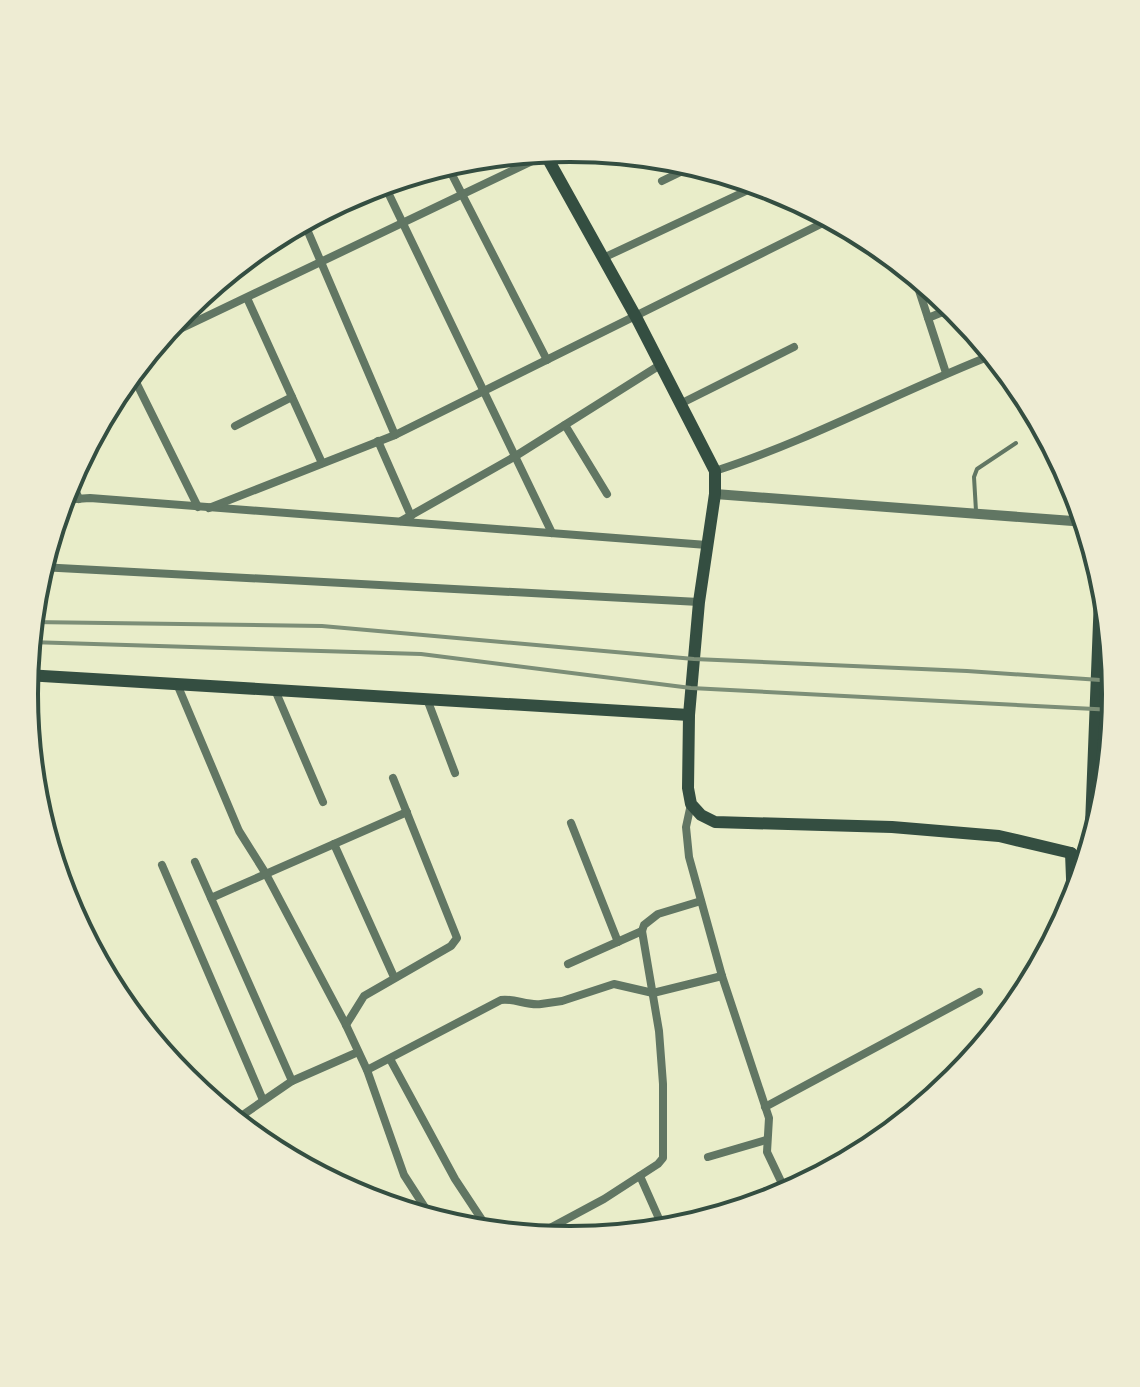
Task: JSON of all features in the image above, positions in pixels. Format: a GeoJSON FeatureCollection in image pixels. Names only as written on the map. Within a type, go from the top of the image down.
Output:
{"type":"FeatureCollection","features":[{"type":"Feature","properties":{"kind":"main road"},"geometry":{"type":"LineString","coordinates":[[550,163],[636,317],[715,471],[715,494],[699,602],[689,715],[688,788],[691,804],[701,815],[715,822],[892,827],[999,836],[1071,853],[1076,858]]}},
{"type":"Feature","properties":{"kind":"main road"},"geometry":{"type":"LineString","coordinates":[[1092,796],[1098,637]]}},
{"type":"Feature","properties":{"kind":"main road"},"geometry":{"type":"LineString","coordinates":[[39,676],[689,715]]}},
{"type":"Feature","properties":{"kind":"main road"},"geometry":{"type":"LineString","coordinates":[[1071,853],[1072,871]]}},
{"type":"Feature","properties":{"kind":"street"},"geometry":{"type":"LineString","coordinates":[[185,327],[463,196],[520,164]]}},
{"type":"Feature","properties":{"kind":"street"},"geometry":{"type":"LineString","coordinates":[[662,181],[678,173]]}},
{"type":"Feature","properties":{"kind":"street"},"geometry":{"type":"LineString","coordinates":[[452,175],[547,360]]}},
{"type":"Feature","properties":{"kind":"street"},"geometry":{"type":"LineString","coordinates":[[603,258],[745,191]]}},
{"type":"Feature","properties":{"kind":"street"},"geometry":{"type":"LineString","coordinates":[[389,194],[552,533]]}},
{"type":"Feature","properties":{"kind":"street"},"geometry":{"type":"LineString","coordinates":[[209,508],[395,435],[636,317],[817,223]]}},
{"type":"Feature","properties":{"kind":"street"},"geometry":{"type":"LineString","coordinates":[[308,231],[395,435]]}},
{"type":"Feature","properties":{"kind":"street"},"geometry":{"type":"LineString","coordinates":[[920,293],[946,373]]}},
{"type":"Feature","properties":{"kind":"street"},"geometry":{"type":"LineString","coordinates":[[247,298],[322,463]]}},
{"type":"Feature","properties":{"kind":"street"},"geometry":{"type":"LineString","coordinates":[[928,318],[941,313]]}},
{"type":"Feature","properties":{"kind":"street"},"geometry":{"type":"LineString","coordinates":[[680,404],[794,347]]}},
{"type":"Feature","properties":{"kind":"street"},"geometry":{"type":"LineString","coordinates":[[715,471],[789,444],[983,359]]}},
{"type":"Feature","properties":{"kind":"street"},"geometry":{"type":"LineString","coordinates":[[400,522],[514,457],[660,365]]}},
{"type":"Feature","properties":{"kind":"street"},"geometry":{"type":"LineString","coordinates":[[137,385],[198,507]]}},
{"type":"Feature","properties":{"kind":"street"},"geometry":{"type":"LineString","coordinates":[[235,426],[292,397]]}},
{"type":"Feature","properties":{"kind":"street"},"geometry":{"type":"LineString","coordinates":[[565,425],[607,494]]}},
{"type":"Feature","properties":{"kind":"street"},"geometry":{"type":"LineString","coordinates":[[378,441],[411,516]]}},
{"type":"Feature","properties":{"kind":"street"},"geometry":{"type":"LineString","coordinates":[[77,493],[79,499]]}},
{"type":"Feature","properties":{"kind":"street"},"geometry":{"type":"LineString","coordinates":[[715,494],[1074,521]]}},
{"type":"Feature","properties":{"kind":"street"},"geometry":{"type":"LineString","coordinates":[[75,499],[707,545]]}},
{"type":"Feature","properties":{"kind":"street"},"geometry":{"type":"LineString","coordinates":[[53,568],[699,602]]}},
{"type":"Feature","properties":{"kind":"street"},"geometry":{"type":"LineString","coordinates":[[177,684],[239,831],[266,874],[346,1025],[367,1070],[404,1175],[423,1204]]}},
{"type":"Feature","properties":{"kind":"street"},"geometry":{"type":"LineString","coordinates":[[275,690],[323,802]]}},
{"type":"Feature","properties":{"kind":"street"},"geometry":{"type":"LineString","coordinates":[[427,699],[455,773]]}},
{"type":"Feature","properties":{"kind":"street"},"geometry":{"type":"LineString","coordinates":[[346,1025],[364,996],[451,946],[457,938],[393,778]]}},
{"type":"Feature","properties":{"kind":"street"},"geometry":{"type":"LineString","coordinates":[[691,804],[686,839],[722,976],[770,1126],[767,1152],[781,1182]]}},
{"type":"Feature","properties":{"kind":"street"},"geometry":{"type":"LineString","coordinates":[[211,898],[407,812]]}},
{"type":"Feature","properties":{"kind":"street"},"geometry":{"type":"LineString","coordinates":[[571,823],[618,942]]}},
{"type":"Feature","properties":{"kind":"street"},"geometry":{"type":"LineString","coordinates":[[334,844],[394,977]]}},
{"type":"Feature","properties":{"kind":"street"},"geometry":{"type":"LineString","coordinates":[[195,862],[292,1081]]}},
{"type":"Feature","properties":{"kind":"street"},"geometry":{"type":"LineString","coordinates":[[162,865],[263,1100]]}},
{"type":"Feature","properties":{"kind":"street"},"geometry":{"type":"LineString","coordinates":[[554,1225],[658,1164],[664,1151],[659,1031],[642,931],[644,925],[658,914],[701,901]]}},
{"type":"Feature","properties":{"kind":"street"},"geometry":{"type":"LineString","coordinates":[[568,964],[642,931]]}},
{"type":"Feature","properties":{"kind":"street"},"geometry":{"type":"LineString","coordinates":[[367,1070],[501,1000],[541,1004],[620,983],[653,993],[722,976]]}},
{"type":"Feature","properties":{"kind":"street"},"geometry":{"type":"LineString","coordinates":[[765,1107],[979,992]]}},
{"type":"Feature","properties":{"kind":"street"},"geometry":{"type":"LineString","coordinates":[[244,1114],[292,1081],[358,1052]]}},
{"type":"Feature","properties":{"kind":"street"},"geometry":{"type":"LineString","coordinates":[[390,1059],[455,1179],[480,1217]]}},
{"type":"Feature","properties":{"kind":"street"},"geometry":{"type":"LineString","coordinates":[[708,1157],[766,1140]]}},
{"type":"Feature","properties":{"kind":"street"},"geometry":{"type":"LineString","coordinates":[[640,1176],[659,1218]]}},
{"type":"Feature","properties":{"kind":"lane"},"geometry":{"type":"LineString","coordinates":[[976,514],[974,477],[977,469],[1016,443]]}},
{"type":"Feature","properties":{"kind":"railway"},"geometry":{"type":"LineString","coordinates":[[43,622],[322,626],[694,659],[1102,680]]}},
{"type":"Feature","properties":{"kind":"railway"},"geometry":{"type":"LineString","coordinates":[[41,642],[421,654],[691,688],[1102,709]]}}]}
